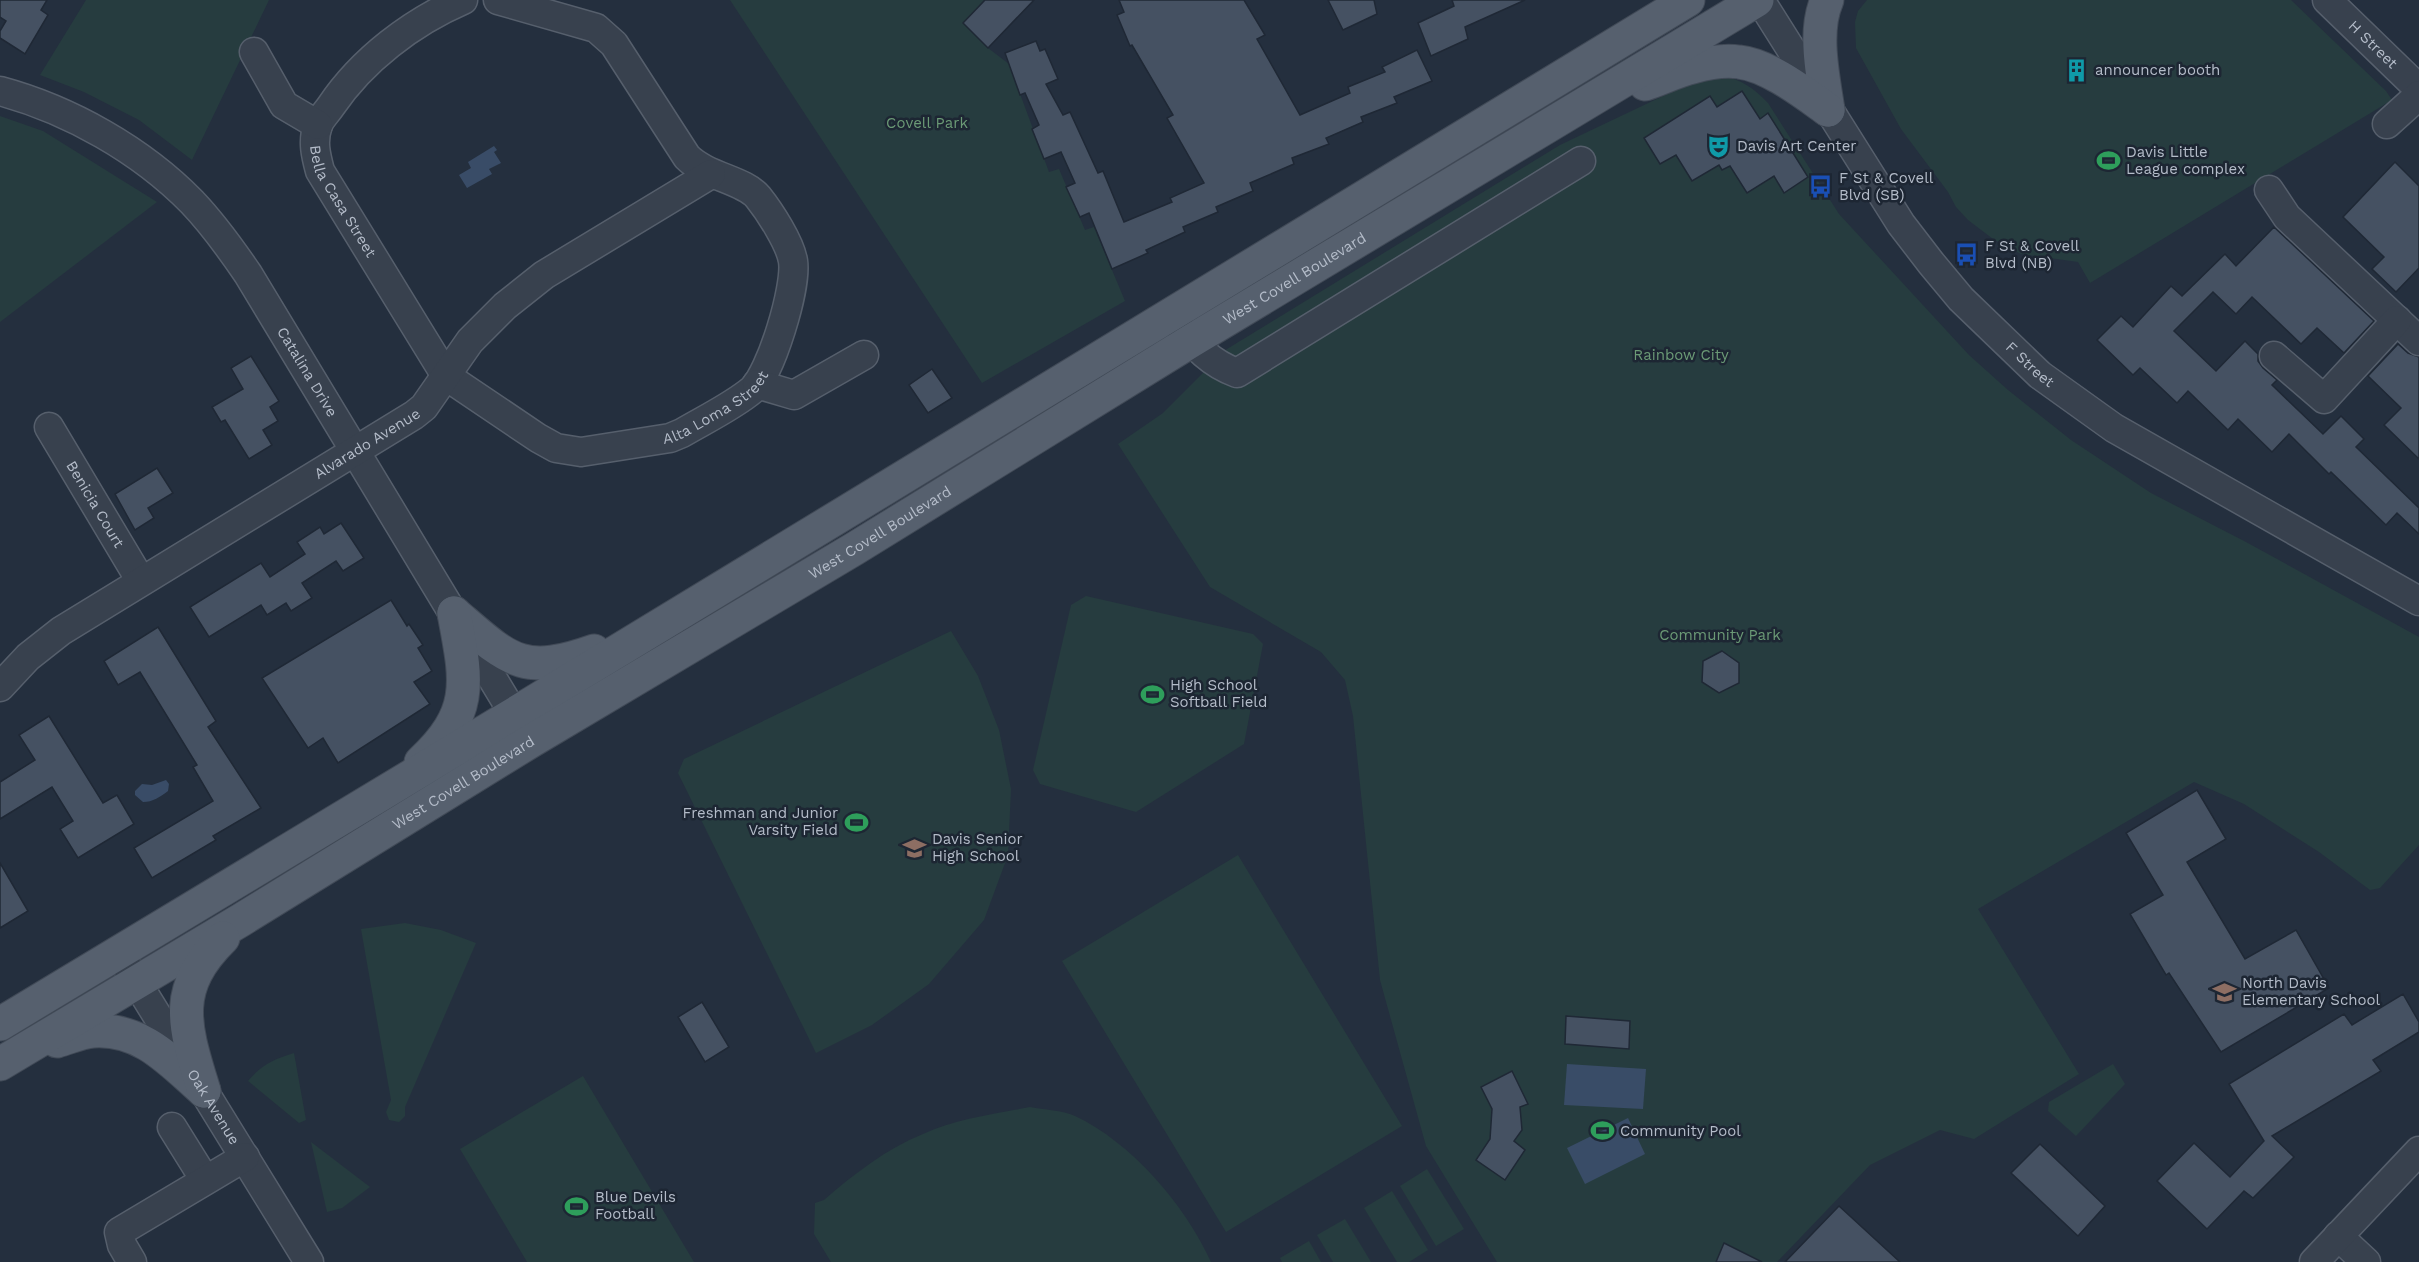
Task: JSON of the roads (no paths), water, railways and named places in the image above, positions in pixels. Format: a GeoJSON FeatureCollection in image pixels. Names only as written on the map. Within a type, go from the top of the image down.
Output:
{"type":"FeatureCollection","features":[{"type":"Feature","properties":{"kind":"main road"},"geometry":{"type":"LineString","coordinates":[[1581,64],[1642,10],[1650,0]]}},
{"type":"Feature","properties":{"kind":"main road","name":"West Covell Boulevard"},"geometry":{"type":"LineString","coordinates":[[9,1059],[241,920],[523,727],[650,631],[1688,0]]}},
{"type":"Feature","properties":{"kind":"main road","name":"West Covell Boulevard"},"geometry":{"type":"LineString","coordinates":[[0,1024],[392,788],[523,727],[854,549],[1191,341],[1759,0]]}},
{"type":"Feature","properties":{"kind":"main road"},"geometry":{"type":"LineString","coordinates":[[1827,0],[1822,14],[1820,34],[1828,110]]}},
{"type":"Feature","properties":{"kind":"main road"},"geometry":{"type":"LineString","coordinates":[[1593,98],[1692,67],[1736,61],[1767,72],[1797,88],[1828,110]]}},
{"type":"Feature","properties":{"kind":"main road"},"geometry":{"type":"LineString","coordinates":[[453,613],[499,651],[531,664],[554,663],[575,658],[650,631]]}},
{"type":"Feature","properties":{"kind":"main road"},"geometry":{"type":"LineString","coordinates":[[392,788],[433,750],[452,723],[462,701],[464,671],[453,613]]}},
{"type":"Feature","properties":{"kind":"main road"},"geometry":{"type":"LineString","coordinates":[[204,1091],[187,1036],[186,1002],[196,972],[210,951],[241,920]]}},
{"type":"Feature","properties":{"kind":"main road"},"geometry":{"type":"LineString","coordinates":[[9,1059],[91,1031],[123,1032],[146,1042],[204,1091]]}},
{"type":"Feature","properties":{"kind":"street","name":"Bella Casa Street"},"geometry":{"type":"LineString","coordinates":[[446,376],[320,171],[314,150],[318,125],[340,92],[367,64],[416,25],[463,0]]}},
{"type":"Feature","properties":{"kind":"street"},"geometry":{"type":"LineString","coordinates":[[498,0],[596,28],[605,34],[614,44],[687,157],[711,174]]}},
{"type":"Feature","properties":{"kind":"street","name":"F Street"},"geometry":{"type":"LineString","coordinates":[[1759,0],[1901,224],[1931,263],[1976,314],[2040,375],[2114,428],[2419,601]]}},
{"type":"Feature","properties":{"kind":"street","name":"H Street"},"geometry":{"type":"LineString","coordinates":[[2327,0],[2419,89]]}},
{"type":"Feature","properties":{"kind":"street"},"geometry":{"type":"LineString","coordinates":[[254,52],[284,105],[318,125]]}},
{"type":"Feature","properties":{"kind":"street","name":"Catalina Drive"},"geometry":{"type":"LineString","coordinates":[[0,91],[61,113],[135,154],[191,202],[222,237],[248,274],[523,727]]}},
{"type":"Feature","properties":{"kind":"street"},"geometry":{"type":"LineString","coordinates":[[2387,124],[2419,95]]}},
{"type":"Feature","properties":{"kind":"street"},"geometry":{"type":"LineString","coordinates":[[1170,316],[1191,341],[1217,365],[1237,373],[1581,162]]}},
{"type":"Feature","properties":{"kind":"street","name":"Alvarado Avenue"},"geometry":{"type":"LineString","coordinates":[[0,687],[41,645],[141,581],[414,415],[424,406],[470,341],[505,306],[544,275],[711,174]]}},
{"type":"Feature","properties":{"kind":"street","name":"Alta Loma Street"},"geometry":{"type":"LineString","coordinates":[[446,376],[538,438],[556,448],[581,452],[670,438],[732,403],[757,384],[771,360],[794,279],[793,262],[789,248],[757,195],[711,174]]}},
{"type":"Feature","properties":{"kind":"street"},"geometry":{"type":"LineString","coordinates":[[2269,189],[2287,218],[2419,341]]}},
{"type":"Feature","properties":{"kind":"street"},"geometry":{"type":"LineString","coordinates":[[2274,356],[2324,399],[2397,320]]}},
{"type":"Feature","properties":{"kind":"street"},"geometry":{"type":"LineString","coordinates":[[757,384],[794,395],[864,355]]}},
{"type":"Feature","properties":{"kind":"street","name":"Benicia Court"},"geometry":{"type":"LineString","coordinates":[[49,427],[141,581]]}},
{"type":"Feature","properties":{"kind":"street","name":"Oak Avenue"},"geometry":{"type":"LineString","coordinates":[[118,952],[309,1262]]}},
{"type":"Feature","properties":{"kind":"street"},"geometry":{"type":"LineString","coordinates":[[172,1127],[205,1180]]}},
{"type":"Feature","properties":{"kind":"street"},"geometry":{"type":"LineString","coordinates":[[2314,1262],[2419,1151]]}},
{"type":"Feature","properties":{"kind":"street"},"geometry":{"type":"LineString","coordinates":[[132,1262],[122,1245],[119,1232],[244,1157]]}},
{"type":"Feature","properties":{"kind":"street"},"geometry":{"type":"LineString","coordinates":[[2338,1236],[2366,1262]]}},
{"type":"Feature","properties":{"kind":"water"},"geometry":{"type":"Polygon","coordinates":[[[494,146],[497,150],[494,152],[501,163],[489,169],[492,174],[467,188],[459,175],[471,168],[468,162],[494,146]]]}},
{"type":"Feature","properties":{"kind":"water"},"geometry":{"type":"Polygon","coordinates":[[[166,780],[169,784],[168,791],[156,799],[143,802],[135,795],[135,791],[142,784],[152,785],[166,780]]]}},
{"type":"Feature","properties":{"kind":"water"},"geometry":{"type":"Polygon","coordinates":[[[1567,1064],[1646,1069],[1643,1109],[1564,1105],[1567,1064]]]}},
{"type":"Feature","properties":{"kind":"water"},"geometry":{"type":"Polygon","coordinates":[[[1628,1118],[1645,1154],[1585,1184],[1567,1148],[1628,1118]]]}},
{"type":"Feature","properties":{"kind":"place","name":"announcer booth"},"geometry":{"type":"Point","coordinates":[2077,70]}},
{"type":"Feature","properties":{"kind":"place","name":"Davis Art Center"},"geometry":{"type":"Point","coordinates":[1719,146]}},
{"type":"Feature","properties":{"kind":"place","name":"Davis Little League complex"},"geometry":{"type":"Point","coordinates":[2108,161]}},
{"type":"Feature","properties":{"kind":"place","name":"F St & Covell Blvd (SB)"},"geometry":{"type":"Point","coordinates":[1821,187]}},
{"type":"Feature","properties":{"kind":"place","name":"F St & Covell Blvd (NB)"},"geometry":{"type":"Point","coordinates":[1967,255]}},
{"type":"Feature","properties":{"kind":"place","name":"High School Softball Field"},"geometry":{"type":"Point","coordinates":[1152,694]}},
{"type":"Feature","properties":{"kind":"place","name":"Freshman and Junior Varsity Field"},"geometry":{"type":"Point","coordinates":[856,822]}},
{"type":"Feature","properties":{"kind":"place","name":"Davis Senior High School"},"geometry":{"type":"Point","coordinates":[914,848]}},
{"type":"Feature","properties":{"kind":"place","name":"North Davis Elementary School"},"geometry":{"type":"Point","coordinates":[2224,992]}},
{"type":"Feature","properties":{"kind":"place","name":"Community Pool"},"geometry":{"type":"Point","coordinates":[1602,1131]}},
{"type":"Feature","properties":{"kind":"place","name":"Blue Devils Football"},"geometry":{"type":"Point","coordinates":[577,1206]}},
{"type":"Feature","properties":{"kind":"park label","name":"Covell Park"},"geometry":{"type":"Point","coordinates":[927,123]}},
{"type":"Feature","properties":{"kind":"park label","name":"Rainbow City"},"geometry":{"type":"Point","coordinates":[1681,355]}},
{"type":"Feature","properties":{"kind":"park label","name":"Community Park"},"geometry":{"type":"Point","coordinates":[1720,635]}}]}
